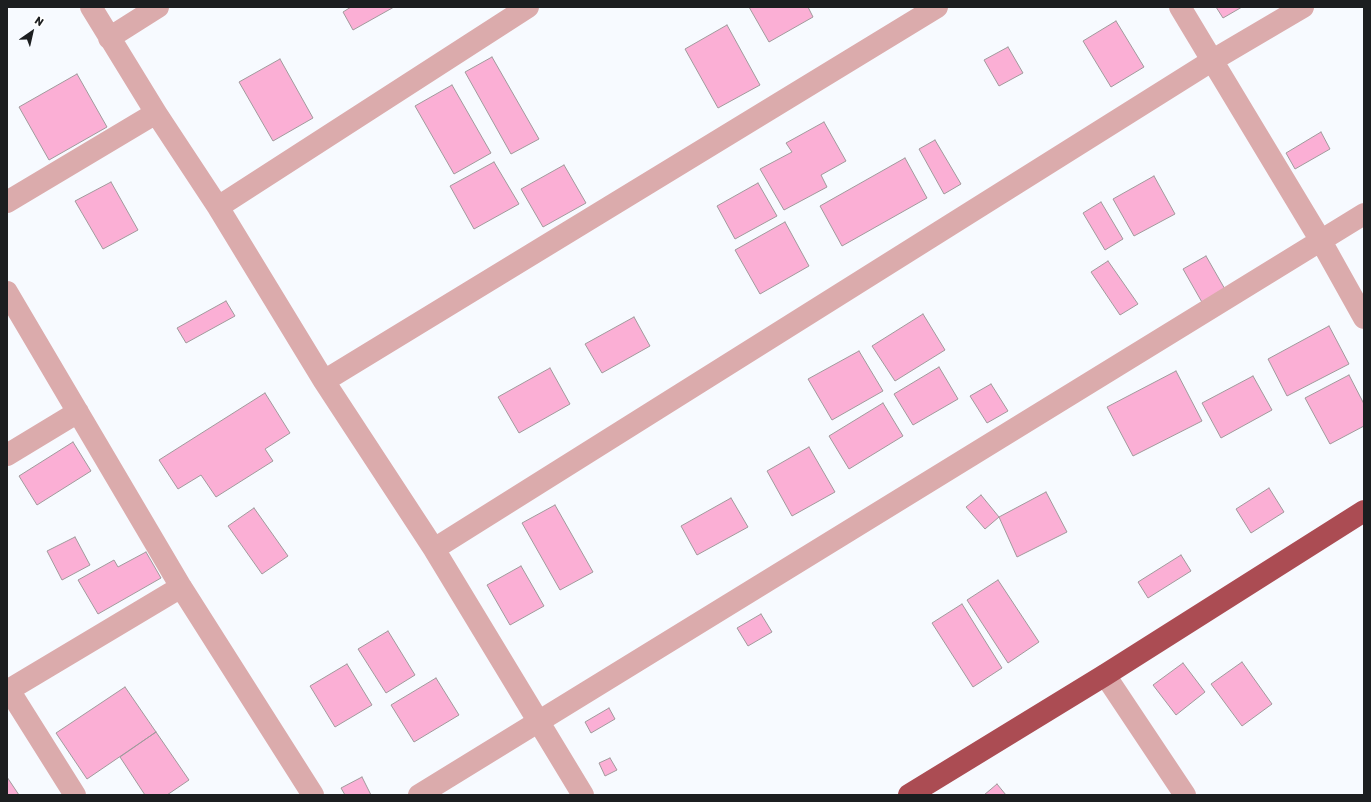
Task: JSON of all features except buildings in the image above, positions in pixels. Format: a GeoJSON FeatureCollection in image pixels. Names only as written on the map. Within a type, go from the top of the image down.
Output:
{"type":"FeatureCollection","features":[{"type":"Feature","properties":{"kind":"highway"},"geometry":{"type":"LineString","coordinates":[[909,795],[1105,675],[1364,511]]}},
{"type":"Feature","properties":{"kind":"street"},"geometry":{"type":"LineString","coordinates":[[91,7],[156,113],[218,207],[324,381],[434,549],[583,795]]}},
{"type":"Feature","properties":{"kind":"street"},"geometry":{"type":"LineString","coordinates":[[109,38],[158,7]]}},
{"type":"Feature","properties":{"kind":"street"},"geometry":{"type":"LineString","coordinates":[[218,207],[528,7]]}},
{"type":"Feature","properties":{"kind":"street"},"geometry":{"type":"LineString","coordinates":[[324,381],[937,7]]}},
{"type":"Feature","properties":{"kind":"street"},"geometry":{"type":"LineString","coordinates":[[1180,7],[1321,240],[1364,318]]}},
{"type":"Feature","properties":{"kind":"street"},"geometry":{"type":"LineString","coordinates":[[434,549],[1213,60],[1303,7]]}},
{"type":"Feature","properties":{"kind":"street"},"geometry":{"type":"LineString","coordinates":[[7,202],[156,113]]}},
{"type":"Feature","properties":{"kind":"street"},"geometry":{"type":"LineString","coordinates":[[419,795],[1364,214]]}},
{"type":"Feature","properties":{"kind":"street"},"geometry":{"type":"LineString","coordinates":[[7,292],[181,586],[313,795]]}},
{"type":"Feature","properties":{"kind":"street"},"geometry":{"type":"LineString","coordinates":[[7,455],[78,412]]}},
{"type":"Feature","properties":{"kind":"street"},"geometry":{"type":"LineString","coordinates":[[75,795],[8,690],[181,586]]}},
{"type":"Feature","properties":{"kind":"street"},"geometry":{"type":"LineString","coordinates":[[1105,675],[1185,795]]}}]}
